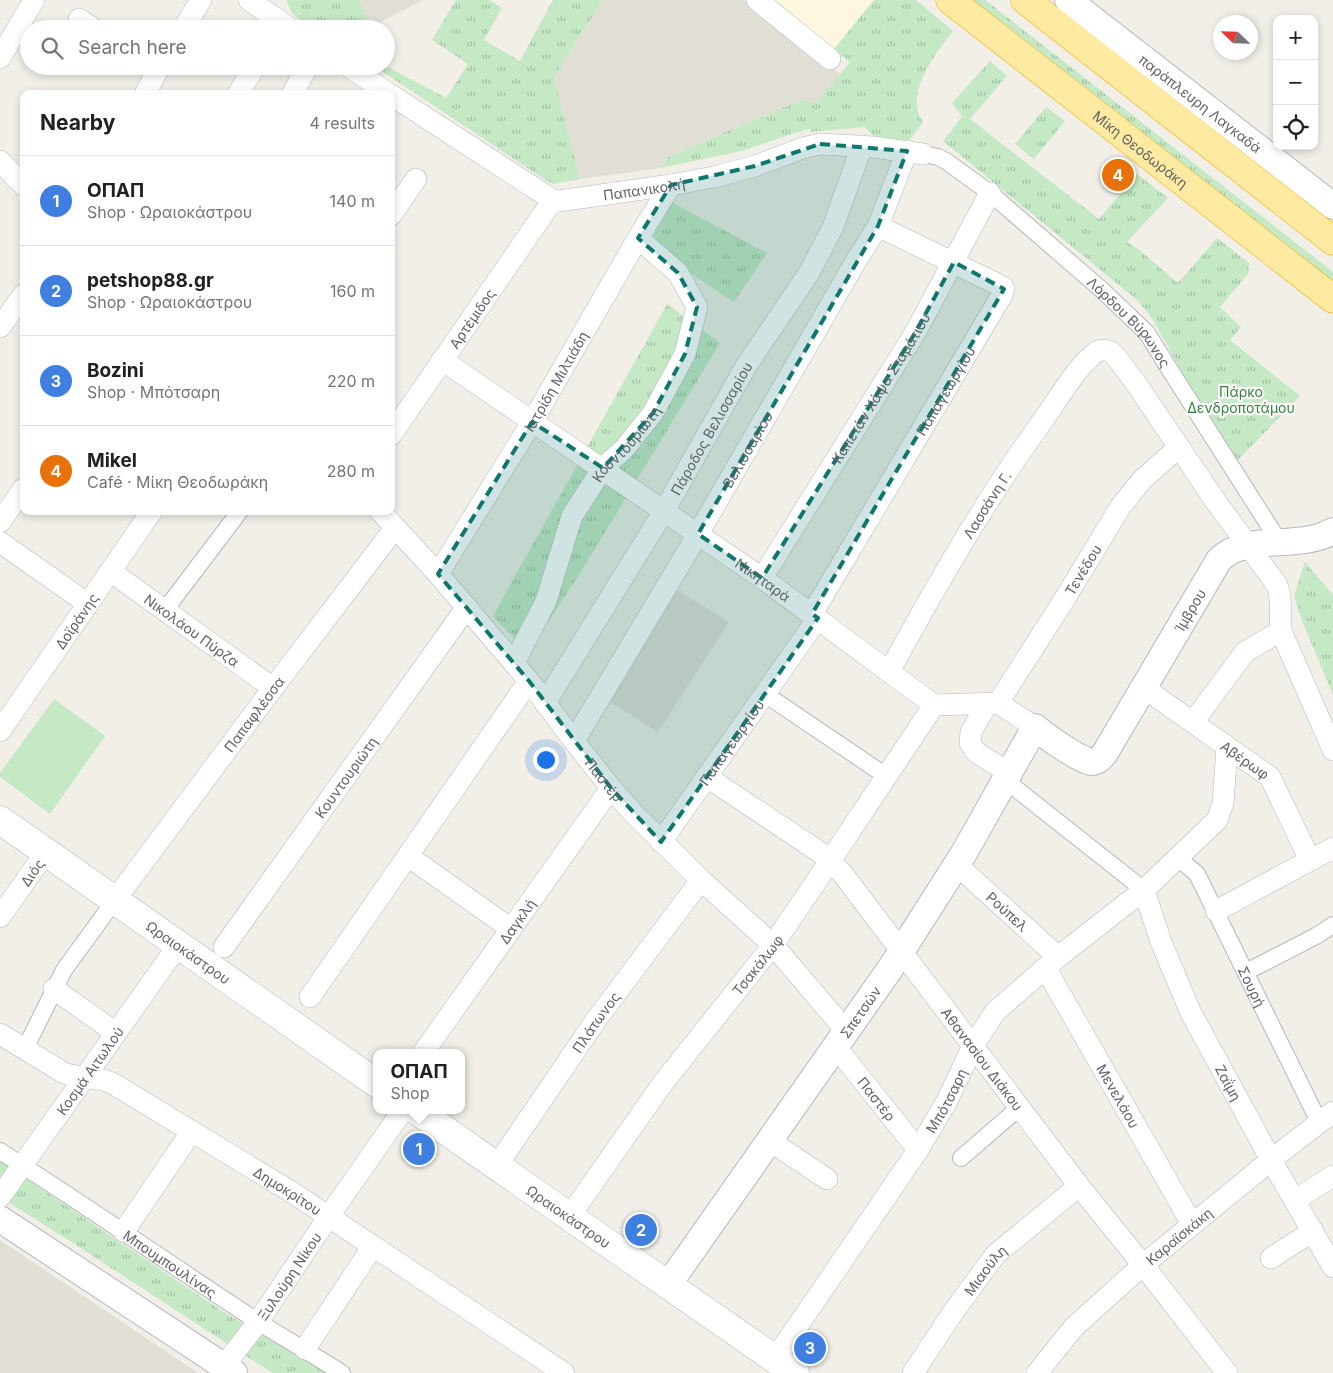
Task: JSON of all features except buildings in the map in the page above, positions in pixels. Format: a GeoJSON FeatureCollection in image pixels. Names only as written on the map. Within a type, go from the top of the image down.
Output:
{"type":"FeatureCollection","features":[{"type":"Feature","properties":{"kind":"highway","name":"Μίκη Θεοδωράκη"},"geometry":{"type":"LineString","coordinates":[[950,0],[1333,299]]}},
{"type":"Feature","properties":{"kind":"highway"},"geometry":{"type":"LineString","coordinates":[[1025,0],[1333,241]]}},
{"type":"Feature","properties":{"kind":"main road","name":"Ωραιοκάστρου"},"geometry":{"type":"LineString","coordinates":[[0,820],[373,1081]]}},
{"type":"Feature","properties":{"kind":"main road","name":"Ωραιοκάστρου"},"geometry":{"type":"LineString","coordinates":[[422,1114],[785,1366]]}},
{"type":"Feature","properties":{"kind":"street"},"geometry":{"type":"LineString","coordinates":[[22,20],[34,0]]}},
{"type":"Feature","properties":{"kind":"street"},"geometry":{"type":"LineString","coordinates":[[189,20],[201,0]]}},
{"type":"Feature","properties":{"kind":"street"},"geometry":{"type":"LineString","coordinates":[[249,0],[275,20]]}},
{"type":"Feature","properties":{"kind":"street"},"geometry":{"type":"LineString","coordinates":[[758,0],[830,58]]}},
{"type":"Feature","properties":{"kind":"street","name":"παράπλευρη Λαγκαδά"},"geometry":{"type":"LineString","coordinates":[[1068,0],[1333,206]]}},
{"type":"Feature","properties":{"kind":"street"},"geometry":{"type":"LineString","coordinates":[[0,58],[20,24]]}},
{"type":"Feature","properties":{"kind":"street"},"geometry":{"type":"LineString","coordinates":[[147,90],[153,75]]}},
{"type":"Feature","properties":{"kind":"street"},"geometry":{"type":"LineString","coordinates":[[240,90],[250,75]]}},
{"type":"Feature","properties":{"kind":"street"},"geometry":{"type":"LineString","coordinates":[[294,90],[303,75]]}},
{"type":"Feature","properties":{"kind":"street"},"geometry":{"type":"LineString","coordinates":[[362,75],[384,90]]}},
{"type":"Feature","properties":{"kind":"street"},"geometry":{"type":"LineString","coordinates":[[395,97],[553,200]]}},
{"type":"Feature","properties":{"kind":"street","name":"Παπανικολή"},"geometry":{"type":"LineString","coordinates":[[553,200],[565,200],[671,185],[714,177],[755,166],[820,144],[862,146],[915,153]]}},
{"type":"Feature","properties":{"kind":"street","name":"Πάροδος Βελισσαρίου"},"geometry":{"type":"LineString","coordinates":[[545,703],[664,511],[746,366],[809,273],[832,227],[862,146]]}},
{"type":"Feature","properties":{"kind":"street","name":"Λόρδου Βύρωνος"},"geometry":{"type":"LineString","coordinates":[[915,153],[938,157],[946,161],[990,193],[1102,290],[1147,333],[1280,543]]}},
{"type":"Feature","properties":{"kind":"street","name":"Βελισσαρίου"},"geometry":{"type":"LineString","coordinates":[[574,741],[698,534],[878,226],[915,153]]}},
{"type":"Feature","properties":{"kind":"street"},"geometry":{"type":"LineString","coordinates":[[0,161],[20,182]]}},
{"type":"Feature","properties":{"kind":"street"},"geometry":{"type":"LineString","coordinates":[[395,208],[416,179]]}},
{"type":"Feature","properties":{"kind":"street","name":"Ιατρίδη Μιλτιάδη"},"geometry":{"type":"LineString","coordinates":[[438,574],[532,422],[638,238],[671,185]]}},
{"type":"Feature","properties":{"kind":"street","name":"Καπετάν Χάψα Σταμάτιου"},"geometry":{"type":"LineString","coordinates":[[762,578],[914,333],[990,193]]}},
{"type":"Feature","properties":{"kind":"street","name":"Αρτέμιδος"},"geometry":{"type":"LineString","coordinates":[[395,429],[553,200]]}},
{"type":"Feature","properties":{"kind":"street","name":"Παπαγεωργίου"},"geometry":{"type":"LineString","coordinates":[[662,842],[765,694],[815,616],[1002,295],[1003,287],[878,226]]}},
{"type":"Feature","properties":{"kind":"street","name":"Κουντουριώτη"},"geometry":{"type":"LineString","coordinates":[[514,663],[546,601],[572,516],[603,468],[624,449],[653,413],[685,354],[697,307],[678,273],[638,238]]}},
{"type":"Feature","properties":{"kind":"street"},"geometry":{"type":"LineString","coordinates":[[0,327],[20,300]]}},
{"type":"Feature","properties":{"kind":"street","name":"Λασσάνη Γ."},"geometry":{"type":"LineString","coordinates":[[889,672],[949,565],[1012,465],[1040,423],[1082,366],[1094,353],[1100,350],[1110,350],[1179,447]]}},
{"type":"Feature","properties":{"kind":"street","name":"Νικηταρά"},"geometry":{"type":"LineString","coordinates":[[442,360],[762,578],[934,705]]}},
{"type":"Feature","properties":{"kind":"street"},"geometry":{"type":"LineString","coordinates":[[1179,447],[1214,499],[1277,584],[1280,592],[1281,631],[1333,750]]}},
{"type":"Feature","properties":{"kind":"street","name":"Τενέδου"},"geometry":{"type":"LineString","coordinates":[[1007,776],[976,752],[970,743],[971,732],[993,704],[1064,600],[1121,506],[1142,480],[1179,447]]}},
{"type":"Feature","properties":{"kind":"street"},"geometry":{"type":"LineString","coordinates":[[0,522],[20,494]]}},
{"type":"Feature","properties":{"kind":"street","name":"Δοϊράνης"},"geometry":{"type":"LineString","coordinates":[[0,731],[149,515]]}},
{"type":"Feature","properties":{"kind":"street"},"geometry":{"type":"LineString","coordinates":[[165,610],[237,515]]}},
{"type":"Feature","properties":{"kind":"street","name":"Παστέρ"},"geometry":{"type":"LineString","coordinates":[[384,515],[438,574],[514,663],[611,788],[635,815],[701,880],[773,945],[842,1039],[918,1150]]}},
{"type":"Feature","properties":{"kind":"street","name":"Παπαφλέσσα"},"geometry":{"type":"LineString","coordinates":[[115,900],[395,528]]}},
{"type":"Feature","properties":{"kind":"street","name":"Ίμβρου"},"geometry":{"type":"LineString","coordinates":[[1035,727],[1054,742],[1094,762],[1106,753],[1219,560],[1236,548],[1248,545],[1322,537],[1333,532]]}},
{"type":"Feature","properties":{"kind":"street"},"geometry":{"type":"LineString","coordinates":[[0,542],[88,604]]}},
{"type":"Feature","properties":{"kind":"street","name":"Νικολάου Πύρζα"},"geometry":{"type":"LineString","coordinates":[[110,572],[273,688]]}},
{"type":"Feature","properties":{"kind":"street","name":"Κουντουριώτη"},"geometry":{"type":"LineString","coordinates":[[224,947],[467,607]]}},
{"type":"Feature","properties":{"kind":"street"},"geometry":{"type":"LineString","coordinates":[[1193,722],[1245,652],[1281,631]]}},
{"type":"Feature","properties":{"kind":"street"},"geometry":{"type":"LineString","coordinates":[[310,997],[529,681]]}},
{"type":"Feature","properties":{"kind":"street","name":"Αβέρωφ"},"geometry":{"type":"LineString","coordinates":[[1144,688],[1270,777],[1310,860]]}},
{"type":"Feature","properties":{"kind":"street"},"geometry":{"type":"LineString","coordinates":[[765,694],[886,776]]}},
{"type":"Feature","properties":{"kind":"street"},"geometry":{"type":"LineString","coordinates":[[934,705],[993,704],[1035,727]]}},
{"type":"Feature","properties":{"kind":"street","name":"Τσακάλωφ"},"geometry":{"type":"LineString","coordinates":[[569,1217],[663,1083],[773,945],[934,705]]}},
{"type":"Feature","properties":{"kind":"street","name":"Σπετσών"},"geometry":{"type":"LineString","coordinates":[[668,1285],[902,951],[964,853],[1035,727]]}},
{"type":"Feature","properties":{"kind":"street","name":"Μπότσαρη"},"geometry":{"type":"LineString","coordinates":[[785,1366],[918,1150],[947,1101],[973,1046],[995,1012],[1052,963],[1144,890],[1217,820],[1223,803],[1227,747]]}},
{"type":"Feature","properties":{"kind":"street"},"geometry":{"type":"LineString","coordinates":[[1007,776],[1144,890]]}},
{"type":"Feature","properties":{"kind":"street","name":"Αθανασίου Διάκου"},"geometry":{"type":"LineString","coordinates":[[707,777],[821,853],[842,873],[1079,1186],[1227,1373]]}},
{"type":"Feature","properties":{"kind":"street","name":"Δαγκλή"},"geometry":{"type":"LineString","coordinates":[[426,1049],[611,788]]}},
{"type":"Feature","properties":{"kind":"street"},"geometry":{"type":"LineString","coordinates":[[1216,911],[1333,848]]}},
{"type":"Feature","properties":{"kind":"street","name":"Διός"},"geometry":{"type":"LineString","coordinates":[[0,917],[46,852]]}},
{"type":"Feature","properties":{"kind":"street"},"geometry":{"type":"LineString","coordinates":[[408,856],[510,929]]}},
{"type":"Feature","properties":{"kind":"street","name":"Σουρή"},"geometry":{"type":"LineString","coordinates":[[1178,858],[1197,874],[1246,972],[1326,1117]]}},
{"type":"Feature","properties":{"kind":"street","name":"Ρούπελ"},"geometry":{"type":"LineString","coordinates":[[956,864],[1052,963]]}},
{"type":"Feature","properties":{"kind":"street","name":"Πλάτωνος"},"geometry":{"type":"LineString","coordinates":[[496,1167],[596,1020],[701,880]]}},
{"type":"Feature","properties":{"kind":"street","name":"Ζαΐμη"},"geometry":{"type":"LineString","coordinates":[[1144,890],[1161,942],[1191,1013],[1271,1160],[1333,1266]]}},
{"type":"Feature","properties":{"kind":"street"},"geometry":{"type":"LineString","coordinates":[[25,1049],[64,970],[115,900]]}},
{"type":"Feature","properties":{"kind":"street"},"geometry":{"type":"LineString","coordinates":[[1246,972],[1316,936],[1333,925]]}},
{"type":"Feature","properties":{"kind":"street","name":"Κοσμά Αιτωλού"},"geometry":{"type":"LineString","coordinates":[[0,1196],[179,944]]}},
{"type":"Feature","properties":{"kind":"street","name":"Μενελάου"},"geometry":{"type":"LineString","coordinates":[[1052,963],[1192,1224]]}},
{"type":"Feature","properties":{"kind":"street"},"geometry":{"type":"LineString","coordinates":[[54,989],[116,1033]]}},
{"type":"Feature","properties":{"kind":"street","name":"Δημοκρίτου"},"geometry":{"type":"LineString","coordinates":[[0,1034],[64,1072],[112,1083],[192,1131],[329,1216],[564,1373]]}},
{"type":"Feature","properties":{"kind":"street"},"geometry":{"type":"LineString","coordinates":[[962,1158],[1020,1107]]}},
{"type":"Feature","properties":{"kind":"street","name":"Ξυλούρη Νίκου"},"geometry":{"type":"LineString","coordinates":[[229,1370],[258,1322],[400,1114]]}},
{"type":"Feature","properties":{"kind":"street","name":"Καραϊσκάκη"},"geometry":{"type":"LineString","coordinates":[[1037,1373],[1074,1326],[1192,1224],[1326,1117]]}},
{"type":"Feature","properties":{"kind":"street"},"geometry":{"type":"LineString","coordinates":[[124,1231],[192,1131]]}},
{"type":"Feature","properties":{"kind":"street"},"geometry":{"type":"LineString","coordinates":[[770,1141],[827,1179]]}},
{"type":"Feature","properties":{"kind":"street","name":"Μπουμπουλίνας"},"geometry":{"type":"LineString","coordinates":[[0,1151],[124,1231],[258,1322],[342,1373]]}},
{"type":"Feature","properties":{"kind":"street"},"geometry":{"type":"LineString","coordinates":[[1295,1200],[1333,1176]]}},
{"type":"Feature","properties":{"kind":"street","name":"Μιαούλη"},"geometry":{"type":"LineString","coordinates":[[913,1373],[954,1311],[996,1254],[1079,1186]]}},
{"type":"Feature","properties":{"kind":"street"},"geometry":{"type":"LineString","coordinates":[[0,1218],[229,1370]]}},
{"type":"Feature","properties":{"kind":"street"},"geometry":{"type":"LineString","coordinates":[[1271,1258],[1313,1232]]}},
{"type":"Feature","properties":{"kind":"street"},"geometry":{"type":"LineString","coordinates":[[305,1349],[373,1246]]}},
{"type":"Feature","properties":{"kind":"highlighted area"},"geometry":{"type":"Polygon","coordinates":[[[820,144],[907,151],[878,226],[698,534],[762,578],[915,333],[954,262],[1004,289],[812,614],[818,618],[661,842],[611,788],[529,681],[438,574],[532,422],[603,468],[653,413],[685,354],[697,307],[678,273],[638,238],[671,185],[755,166],[820,144]]]}},
{"type":"Feature","properties":{"kind":"shaded area"},"geometry":{"type":"Polygon","coordinates":[[[359,0],[423,0],[384,20],[368,20],[359,0]]]}},
{"type":"Feature","properties":{"kind":"shaded area"},"geometry":{"type":"Polygon","coordinates":[[[603,0],[744,0],[840,74],[816,102],[801,100],[670,156],[660,168],[580,179],[554,77],[603,0]]]}},
{"type":"Feature","properties":{"kind":"shaded area"},"geometry":{"type":"Polygon","coordinates":[[[768,0],[874,0],[834,49],[768,0]]]}},
{"type":"Feature","properties":{"kind":"shaded area"},"geometry":{"type":"Polygon","coordinates":[[[674,588],[729,622],[658,732],[607,700],[674,588]]]}},
{"type":"Feature","properties":{"kind":"shaded area"},"geometry":{"type":"Polygon","coordinates":[[[0,1240],[198,1373],[0,1373],[0,1240]]]}},
{"type":"Feature","properties":{"kind":"green space"},"geometry":{"type":"Polygon","coordinates":[[[286,0],[359,0],[368,20],[301,20],[292,13],[286,0]]]}},
{"type":"Feature","properties":{"kind":"green space"},"geometry":{"type":"Polygon","coordinates":[[[456,0],[489,0],[502,8],[484,40],[520,61],[553,0],[603,0],[554,77],[580,179],[553,184],[388,75],[395,75],[395,71],[446,98],[468,64],[432,40],[456,0]]]}},
{"type":"Feature","properties":{"kind":"green space"},"geometry":{"type":"Polygon","coordinates":[[[874,0],[916,0],[953,31],[933,58],[922,79],[917,101],[918,112],[923,122],[911,138],[907,141],[902,140],[879,144],[865,127],[810,132],[810,129],[808,129],[741,151],[660,168],[670,156],[801,100],[816,102],[850,62],[834,49],[874,0]]]}},
{"type":"Feature","properties":{"kind":"green space"},"geometry":{"type":"Polygon","coordinates":[[[968,0],[985,0],[1333,272],[1333,282],[968,0]]]}},
{"type":"Feature","properties":{"kind":"green space","name":"Πάρκο Δενδροποτάμου"},"geometry":{"type":"Polygon","coordinates":[[[990,61],[1007,76],[970,119],[1099,219],[1137,174],[1168,198],[1127,242],[1137,248],[1178,283],[1217,238],[1249,263],[1248,274],[1220,307],[1241,327],[1230,340],[1300,396],[1238,460],[1232,461],[1216,436],[1156,325],[1137,300],[943,141],[962,117],[952,103],[990,61]]]}},
{"type":"Feature","properties":{"kind":"green space"},"geometry":{"type":"Polygon","coordinates":[[[1046,107],[1065,121],[1034,159],[1015,144],[1046,107]]]}},
{"type":"Feature","properties":{"kind":"green space"},"geometry":{"type":"Polygon","coordinates":[[[669,201],[767,253],[734,302],[649,246],[669,201]]]}},
{"type":"Feature","properties":{"kind":"green space"},"geometry":{"type":"Polygon","coordinates":[[[667,304],[720,343],[582,570],[528,653],[493,616],[667,304]]]}},
{"type":"Feature","properties":{"kind":"green space"},"geometry":{"type":"Polygon","coordinates":[[[1305,562],[1333,595],[1333,695],[1301,618],[1294,596],[1305,562]]]}},
{"type":"Feature","properties":{"kind":"green space"},"geometry":{"type":"Polygon","coordinates":[[[54,699],[105,736],[50,814],[0,777],[0,773],[54,699]]]}},
{"type":"Feature","properties":{"kind":"green space"},"geometry":{"type":"Polygon","coordinates":[[[0,1161],[219,1309],[327,1373],[273,1373],[0,1197],[0,1161]]]}},
{"type":"Feature","properties":{"kind":"place","name":"Mikel"},"geometry":{"type":"Point","coordinates":[1118,175]}},
{"type":"Feature","properties":{"kind":"place","name":"ΟΠΑΠ"},"geometry":{"type":"Point","coordinates":[419,1149]}},
{"type":"Feature","properties":{"kind":"place","name":"petshop88.gr"},"geometry":{"type":"Point","coordinates":[641,1230]}},
{"type":"Feature","properties":{"kind":"place","name":"Bozini"},"geometry":{"type":"Point","coordinates":[810,1348]}}]}
